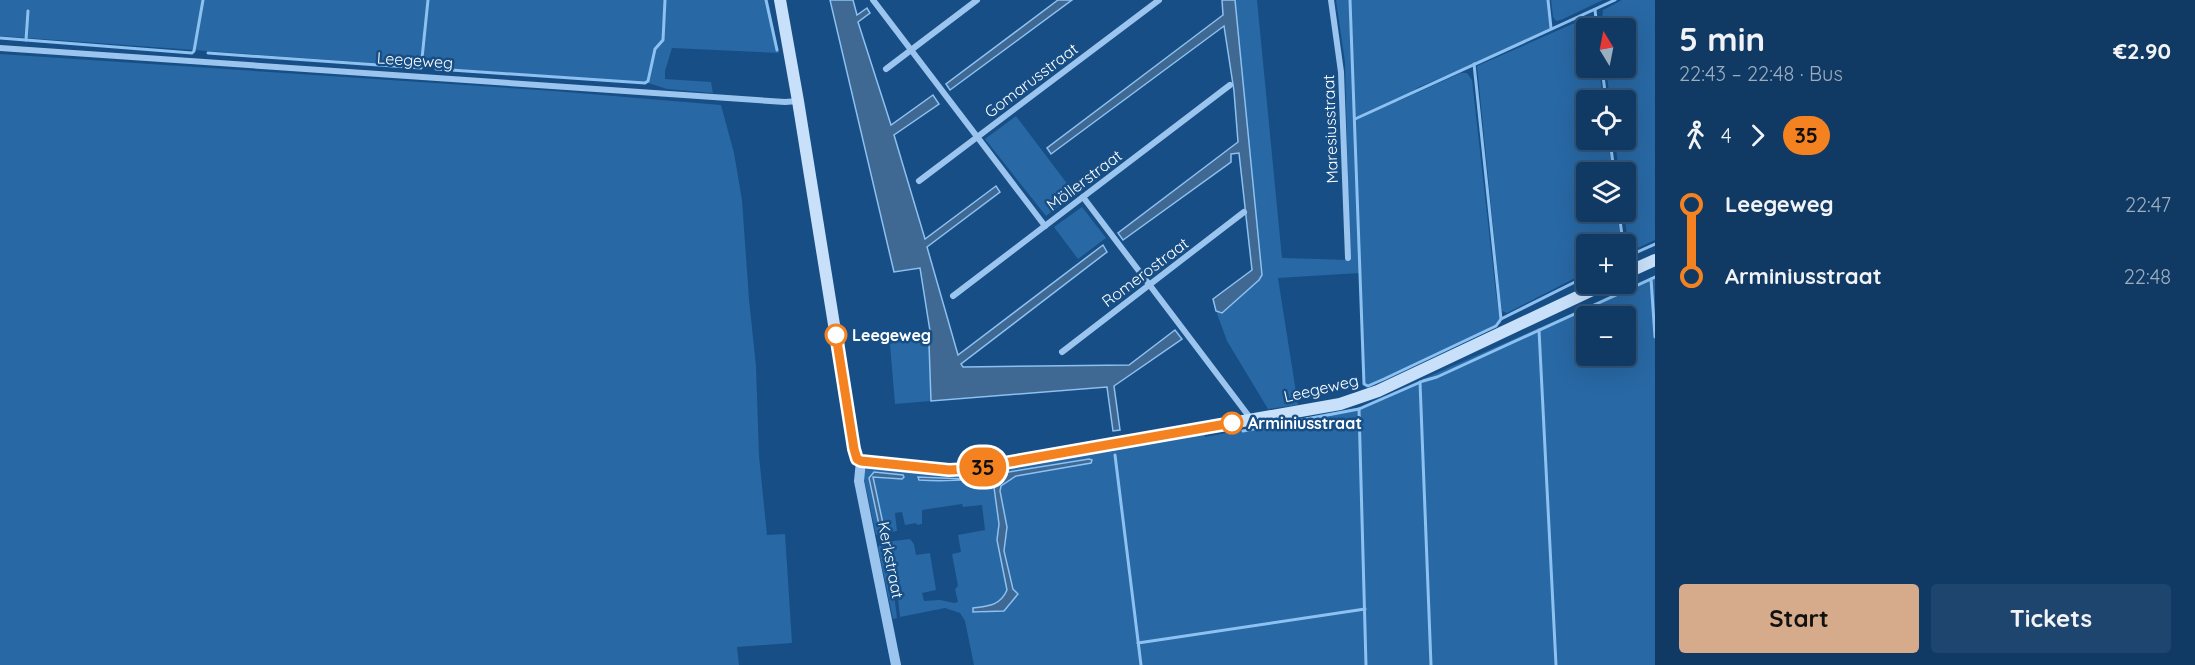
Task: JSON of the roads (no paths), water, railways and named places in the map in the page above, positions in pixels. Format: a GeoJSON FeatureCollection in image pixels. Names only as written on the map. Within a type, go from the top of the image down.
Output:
{"type":"FeatureCollection","features":[{"type":"Feature","properties":{"kind":"main road"},"geometry":{"type":"LineString","coordinates":[[780,0],[854,449],[857,459],[861,461]]}},
{"type":"Feature","properties":{"kind":"main road"},"geometry":{"type":"LineString","coordinates":[[1636,269],[1655,260]]}},
{"type":"Feature","properties":{"kind":"main road","name":"Leegeweg"},"geometry":{"type":"LineString","coordinates":[[861,461],[949,470],[970,469],[1340,404],[1366,396],[1584,294]]}},
{"type":"Feature","properties":{"kind":"street"},"geometry":{"type":"LineString","coordinates":[[873,0],[1046,226]]}},
{"type":"Feature","properties":{"kind":"street"},"geometry":{"type":"LineString","coordinates":[[886,69],[977,0]]}},
{"type":"Feature","properties":{"kind":"street","name":"Gomarusstraat"},"geometry":{"type":"LineString","coordinates":[[919,181],[1159,0]]}},
{"type":"Feature","properties":{"kind":"street","name":"Maresiusstraat"},"geometry":{"type":"LineString","coordinates":[[1331,0],[1341,72],[1348,258]]}},
{"type":"Feature","properties":{"kind":"street","name":"Leegeweg"},"geometry":{"type":"LineString","coordinates":[[0,48],[785,102],[798,100]]}},
{"type":"Feature","properties":{"kind":"street","name":"Möllerstraat"},"geometry":{"type":"LineString","coordinates":[[953,296],[1230,85]]}},
{"type":"Feature","properties":{"kind":"street"},"geometry":{"type":"LineString","coordinates":[[1083,197],[1252,420]]}},
{"type":"Feature","properties":{"kind":"street","name":"Romerostraat"},"geometry":{"type":"LineString","coordinates":[[1062,352],[1244,212]]}},
{"type":"Feature","properties":{"kind":"street","name":"Kerkstraat"},"geometry":{"type":"LineString","coordinates":[[861,461],[859,481],[896,665]]}},
{"type":"Feature","properties":{"kind":"waterway"},"geometry":{"type":"LineString","coordinates":[[0,38],[192,53],[203,0]]}},
{"type":"Feature","properties":{"kind":"waterway"},"geometry":{"type":"LineString","coordinates":[[208,53],[421,68],[428,0]]}},
{"type":"Feature","properties":{"kind":"waterway"},"geometry":{"type":"LineString","coordinates":[[436,69],[645,83],[648,81],[655,49],[663,40],[665,0]]}},
{"type":"Feature","properties":{"kind":"waterway"},"geometry":{"type":"LineString","coordinates":[[766,0],[777,50]]}},
{"type":"Feature","properties":{"kind":"waterway"},"geometry":{"type":"LineString","coordinates":[[1350,0],[1364,384],[1368,386],[1384,379],[1496,326],[1501,319],[1576,282]]}},
{"type":"Feature","properties":{"kind":"waterway"},"geometry":{"type":"LineString","coordinates":[[1548,0],[1551,28]]}},
{"type":"Feature","properties":{"kind":"waterway"},"geometry":{"type":"LineString","coordinates":[[1355,119],[1615,0]]}},
{"type":"Feature","properties":{"kind":"waterway"},"geometry":{"type":"LineString","coordinates":[[1595,10],[1596,18]]}},
{"type":"Feature","properties":{"kind":"waterway"},"geometry":{"type":"LineString","coordinates":[[26,40],[28,11]]}},
{"type":"Feature","properties":{"kind":"waterway"},"geometry":{"type":"LineString","coordinates":[[1474,64],[1501,319]]}},
{"type":"Feature","properties":{"kind":"waterway"},"geometry":{"type":"LineString","coordinates":[[1603,78],[1605,90]]}},
{"type":"Feature","properties":{"kind":"waterway"},"geometry":{"type":"LineString","coordinates":[[1611,150],[1613,162]]}},
{"type":"Feature","properties":{"kind":"waterway"},"geometry":{"type":"LineString","coordinates":[[1620,222],[1622,234]]}},
{"type":"Feature","properties":{"kind":"waterway"},"geometry":{"type":"LineString","coordinates":[[1636,253],[1655,244]]}},
{"type":"Feature","properties":{"kind":"waterway"},"geometry":{"type":"LineString","coordinates":[[1243,431],[1359,409],[1437,377],[1655,277]]}},
{"type":"Feature","properties":{"kind":"waterway"},"geometry":{"type":"LineString","coordinates":[[1651,279],[1655,337]]}},
{"type":"Feature","properties":{"kind":"waterway"},"geometry":{"type":"LineString","coordinates":[[1539,330],[1556,665]]}},
{"type":"Feature","properties":{"kind":"waterway"},"geometry":{"type":"LineString","coordinates":[[1420,382],[1431,665]]}},
{"type":"Feature","properties":{"kind":"waterway"},"geometry":{"type":"LineString","coordinates":[[1359,409],[1366,665]]}},
{"type":"Feature","properties":{"kind":"waterway"},"geometry":{"type":"LineString","coordinates":[[1115,455],[1141,665]]}},
{"type":"Feature","properties":{"kind":"waterway"},"geometry":{"type":"LineString","coordinates":[[1138,643],[1365,609]]}},
{"type":"Feature","properties":{"kind":"place","name":"Leegeweg"},"geometry":{"type":"Point","coordinates":[836,335]}},
{"type":"Feature","properties":{"kind":"place","name":"Arminiusstraat"},"geometry":{"type":"Point","coordinates":[1232,423]}}]}
